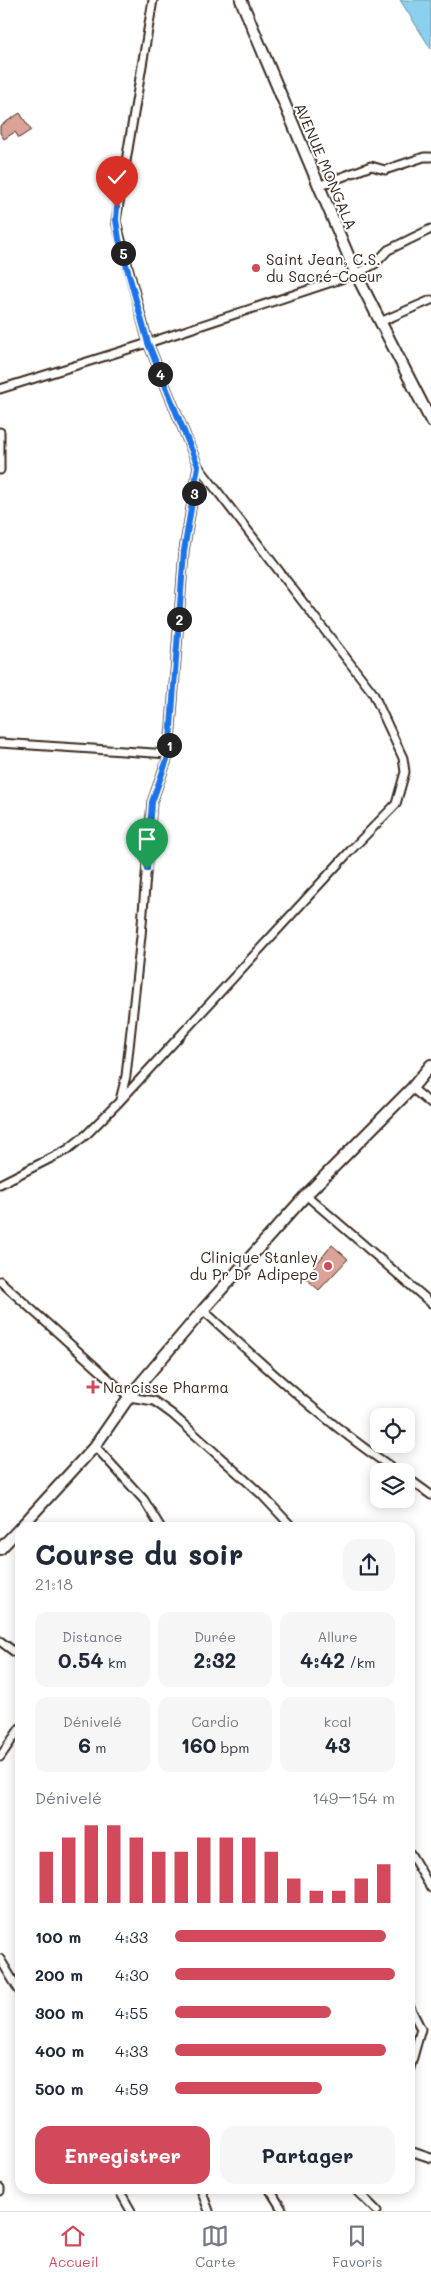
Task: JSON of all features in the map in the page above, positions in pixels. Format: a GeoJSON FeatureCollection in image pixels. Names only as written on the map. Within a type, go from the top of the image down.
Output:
{"type":"FeatureCollection","features":[{"type":"Feature","properties":{"kind":"street"},"geometry":{"type":"LineString","coordinates":[[0,1184],[67,1150],[87,1134],[119,1102],[351,850],[396,804],[405,772],[403,758],[373,693],[198,466],[148,343],[116,220],[153,0]]}},
{"type":"Feature","properties":{"kind":"street","name":"AVENUE MONGALA"},"geometry":{"type":"LineString","coordinates":[[241,0],[356,274],[431,421]]}},
{"type":"Feature","properties":{"kind":"street"},"geometry":{"type":"LineString","coordinates":[[318,186],[370,166],[385,170],[424,157],[431,158]]}},
{"type":"Feature","properties":{"kind":"street"},"geometry":{"type":"LineString","coordinates":[[0,389],[148,343],[356,274],[375,264],[388,250],[431,228]]}},
{"type":"Feature","properties":{"kind":"street"},"geometry":{"type":"LineString","coordinates":[[380,322],[431,300]]}},
{"type":"Feature","properties":{"kind":"street"},"geometry":{"type":"LineString","coordinates":[[0,432],[0,470]]}},
{"type":"Feature","properties":{"kind":"street"},"geometry":{"type":"LineString","coordinates":[[119,1102],[127,1067],[141,936],[152,802],[169,754],[184,551],[198,466]]}},
{"type":"Feature","properties":{"kind":"street"},"geometry":{"type":"LineString","coordinates":[[0,743],[169,754]]}},
{"type":"Feature","properties":{"kind":"street"},"geometry":{"type":"LineString","coordinates":[[25,1522],[95,1446],[130,1396],[203,1310],[306,1195],[412,1088],[431,1065]]}},
{"type":"Feature","properties":{"kind":"street"},"geometry":{"type":"LineString","coordinates":[[412,1088],[431,1104]]}},
{"type":"Feature","properties":{"kind":"street"},"geometry":{"type":"LineString","coordinates":[[306,1195],[431,1303]]}},
{"type":"Feature","properties":{"kind":"street"},"geometry":{"type":"LineString","coordinates":[[0,1281],[130,1396],[154,1401],[172,1414],[262,1495],[287,1522]]}},
{"type":"Feature","properties":{"kind":"street"},"geometry":{"type":"LineString","coordinates":[[203,1310],[286,1385],[362,1448],[385,1463]]}},
{"type":"Feature","properties":{"kind":"street"},"geometry":{"type":"LineString","coordinates":[[95,1446],[144,1500],[157,1522]]}},
{"type":"Feature","properties":{"kind":"street"},"geometry":{"type":"LineString","coordinates":[[415,1483],[431,1495]]}},
{"type":"Feature","properties":{"kind":"street"},"geometry":{"type":"LineString","coordinates":[[0,1549],[15,1533]]}},
{"type":"Feature","properties":{"kind":"street"},"geometry":{"type":"LineString","coordinates":[[0,1641],[15,1652]]}},
{"type":"Feature","properties":{"kind":"street"},"geometry":{"type":"LineString","coordinates":[[0,1757],[15,1735]]}},
{"type":"Feature","properties":{"kind":"street"},"geometry":{"type":"LineString","coordinates":[[415,1861],[431,1888]]}},
{"type":"Feature","properties":{"kind":"street"},"geometry":{"type":"LineString","coordinates":[[0,1959],[15,1984]]}},
{"type":"Feature","properties":{"kind":"street"},"geometry":{"type":"LineString","coordinates":[[415,2017],[421,2028],[421,2036],[415,2053]]}},
{"type":"Feature","properties":{"kind":"street"},"geometry":{"type":"LineString","coordinates":[[415,2153],[431,2158]]}},
{"type":"Feature","properties":{"kind":"street"},"geometry":{"type":"LineString","coordinates":[[121,2194],[131,2211]]}},
{"type":"Feature","properties":{"kind":"street"},"geometry":{"type":"LineString","coordinates":[[202,2194],[209,2211]]}},
{"type":"Feature","properties":{"kind":"street"},"geometry":{"type":"LineString","coordinates":[[272,2194],[283,2211]]}},
{"type":"Feature","properties":{"kind":"street"},"geometry":{"type":"LineString","coordinates":[[360,2194],[377,2211]]}},
{"type":"Feature","properties":{"kind":"water"},"geometry":{"type":"Polygon","coordinates":[[[400,0],[431,0],[431,49],[400,0]]]}},
{"type":"Feature","properties":{"kind":"building"},"geometry":{"type":"Polygon","coordinates":[[[20,113],[31,130],[19,138],[15,132],[4,139],[0,133],[0,126],[20,113]]]}},
{"type":"Feature","properties":{"kind":"building","name":"Clinique Stanley du Pr Dr Adipepe"},"geometry":{"type":"Polygon","coordinates":[[[332,1245],[348,1259],[319,1290],[305,1278],[332,1245]]]}},
{"type":"Feature","properties":{"kind":"place","name":"Saint Jean, C.S. du Sacré-Coeur"},"geometry":{"type":"Point","coordinates":[256,268]}},
{"type":"Feature","properties":{"kind":"place","name":"Clinique Stanley du Pr Dr Adipepe"},"geometry":{"type":"Point","coordinates":[328,1266]}},
{"type":"Feature","properties":{"kind":"place","name":"Narcisse Pharma"},"geometry":{"type":"Point","coordinates":[93,1387]}},
{"type":"Feature","properties":{"kind":"route"},"geometry":{"type":"LineString","coordinates":[[117,207],[116,220],[119,239],[148,343],[198,466],[184,551],[169,754],[152,802],[147,869]]}}]}
